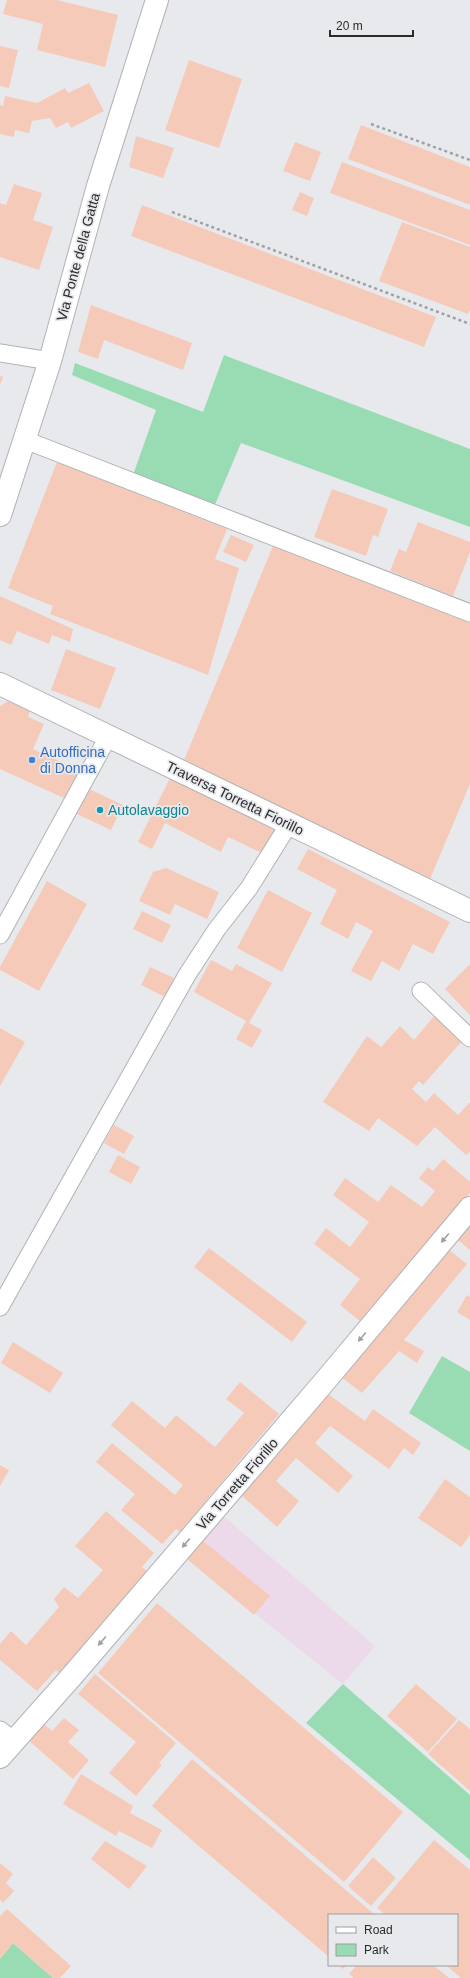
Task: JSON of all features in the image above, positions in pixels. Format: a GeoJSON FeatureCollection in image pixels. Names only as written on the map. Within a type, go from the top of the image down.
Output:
{"type":"FeatureCollection","features":[{"type":"Feature","properties":{"kind":"street","name":"Via Ponte della Gatta"},"geometry":{"type":"LineString","coordinates":[[0,515],[50,361],[98,186],[157,0]]}},
{"type":"Feature","properties":{"kind":"street","name":"Traversa Torretta Fiorillo"},"geometry":{"type":"LineString","coordinates":[[0,684],[470,911]]}},
{"type":"Feature","properties":{"kind":"street","name":"Via Torretta Fiorillo"},"geometry":{"type":"LineString","coordinates":[[0,1758],[7,1736],[77,1670],[320,1387],[470,1208]]}},
{"type":"Feature","properties":{"kind":"lane"},"geometry":{"type":"LineString","coordinates":[[0,353],[50,361]]}},
{"type":"Feature","properties":{"kind":"lane"},"geometry":{"type":"LineString","coordinates":[[25,440],[470,613]]}},
{"type":"Feature","properties":{"kind":"lane"},"geometry":{"type":"LineString","coordinates":[[0,935],[108,737]]}},
{"type":"Feature","properties":{"kind":"lane"},"geometry":{"type":"LineString","coordinates":[[0,1307],[187,975],[217,930],[249,888],[283,836],[288,824]]}},
{"type":"Feature","properties":{"kind":"lane"},"geometry":{"type":"LineString","coordinates":[[421,991],[470,1038]]}},
{"type":"Feature","properties":{"kind":"path"},"geometry":{"type":"LineString","coordinates":[[371,124],[470,160]]}},
{"type":"Feature","properties":{"kind":"path"},"geometry":{"type":"LineString","coordinates":[[172,212],[470,324]]}},
{"type":"Feature","properties":{"kind":"shaded area"},"geometry":{"type":"Polygon","coordinates":[[[223,1516],[375,1646],[343,1684],[187,1559],[223,1516]]]}},
{"type":"Feature","properties":{"kind":"green space"},"geometry":{"type":"Polygon","coordinates":[[[224,355],[470,449],[470,527],[241,443],[214,507],[133,475],[156,410],[72,375],[75,363],[203,412],[224,355]]]}},
{"type":"Feature","properties":{"kind":"green space"},"geometry":{"type":"Polygon","coordinates":[[[442,1356],[470,1372],[470,1451],[409,1413],[442,1356]]]}},
{"type":"Feature","properties":{"kind":"green space"},"geometry":{"type":"Polygon","coordinates":[[[343,1684],[470,1795],[470,1860],[306,1723],[343,1684]]]}},
{"type":"Feature","properties":{"kind":"green space"},"geometry":{"type":"Polygon","coordinates":[[[13,1943],[53,1978],[0,1978],[0,1959],[13,1943]]]}},
{"type":"Feature","properties":{"kind":"building"},"geometry":{"type":"Polygon","coordinates":[[[7,0],[57,0],[118,15],[105,67],[37,50],[43,24],[3,14],[7,0]]]}},
{"type":"Feature","properties":{"kind":"building"},"geometry":{"type":"Polygon","coordinates":[[[0,46],[18,50],[9,88],[0,86],[0,46]]]}},
{"type":"Feature","properties":{"kind":"building"},"geometry":{"type":"Polygon","coordinates":[[[189,60],[242,79],[219,148],[165,130],[189,60]]]}},
{"type":"Feature","properties":{"kind":"building"},"geometry":{"type":"Polygon","coordinates":[[[89,83],[104,111],[71,128],[68,122],[56,128],[50,118],[32,121],[29,133],[15,130],[14,137],[0,134],[0,105],[3,106],[5,96],[37,103],[65,88],[68,93],[89,83]]]}},
{"type":"Feature","properties":{"kind":"building"},"geometry":{"type":"Polygon","coordinates":[[[361,125],[470,167],[470,205],[348,159],[361,125]]]}},
{"type":"Feature","properties":{"kind":"building"},"geometry":{"type":"Polygon","coordinates":[[[136,136],[174,148],[163,178],[129,167],[136,136]]]}},
{"type":"Feature","properties":{"kind":"building"},"geometry":{"type":"Polygon","coordinates":[[[295,142],[321,152],[310,181],[283,171],[295,142]]]}},
{"type":"Feature","properties":{"kind":"building"},"geometry":{"type":"Polygon","coordinates":[[[342,162],[470,210],[470,245],[330,193],[342,162]]]}},
{"type":"Feature","properties":{"kind":"building"},"geometry":{"type":"Polygon","coordinates":[[[14,184],[42,193],[33,220],[53,227],[39,270],[0,257],[0,203],[6,205],[14,184]]]}},
{"type":"Feature","properties":{"kind":"building"},"geometry":{"type":"Polygon","coordinates":[[[300,192],[314,198],[307,216],[292,210],[300,192]]]}},
{"type":"Feature","properties":{"kind":"building"},"geometry":{"type":"Polygon","coordinates":[[[142,205],[436,317],[424,347],[131,236],[142,205]]]}},
{"type":"Feature","properties":{"kind":"building"},"geometry":{"type":"Polygon","coordinates":[[[402,222],[470,247],[470,309],[468,314],[379,281],[402,222]]]}},
{"type":"Feature","properties":{"kind":"building"},"geometry":{"type":"Polygon","coordinates":[[[91,305],[192,343],[183,370],[104,340],[98,359],[78,352],[91,305]]]}},
{"type":"Feature","properties":{"kind":"building"},"geometry":{"type":"Polygon","coordinates":[[[0,376],[3,377],[0,385],[0,376]]]}},
{"type":"Feature","properties":{"kind":"building"},"geometry":{"type":"Polygon","coordinates":[[[57,462],[227,529],[215,559],[239,568],[208,675],[50,614],[53,606],[8,588],[57,462]]]}},
{"type":"Feature","properties":{"kind":"building"},"geometry":{"type":"Polygon","coordinates":[[[332,489],[388,509],[378,537],[373,535],[366,556],[314,537],[332,489]]]}},
{"type":"Feature","properties":{"kind":"building"},"geometry":{"type":"Polygon","coordinates":[[[418,522],[470,542],[470,552],[453,596],[390,571],[399,549],[406,552],[418,522]]]}},
{"type":"Feature","properties":{"kind":"building"},"geometry":{"type":"Polygon","coordinates":[[[231,535],[254,545],[246,562],[223,552],[231,535]]]}},
{"type":"Feature","properties":{"kind":"building"},"geometry":{"type":"Polygon","coordinates":[[[273,546],[470,623],[470,784],[430,879],[184,760],[273,546]]]}},
{"type":"Feature","properties":{"kind":"building"},"geometry":{"type":"Polygon","coordinates":[[[0,596],[73,629],[70,642],[52,635],[49,644],[17,631],[11,645],[0,640],[0,596]]]}},
{"type":"Feature","properties":{"kind":"building"},"geometry":{"type":"Polygon","coordinates":[[[66,649],[116,668],[100,709],[51,690],[66,649]]]}},
{"type":"Feature","properties":{"kind":"building","name":"Autofficina di Donna"},"geometry":{"type":"Polygon","coordinates":[[[8,701],[30,711],[28,717],[44,724],[33,749],[79,770],[66,799],[0,769],[0,706],[8,701]]]}},
{"type":"Feature","properties":{"kind":"building"},"geometry":{"type":"Polygon","coordinates":[[[170,778],[276,830],[264,854],[228,837],[221,852],[165,823],[152,849],[138,842],[170,778]]]}},
{"type":"Feature","properties":{"kind":"building","name":"Autolavaggio"},"geometry":{"type":"Polygon","coordinates":[[[89,789],[123,805],[111,830],[77,814],[89,789]]]}},
{"type":"Feature","properties":{"kind":"building"},"geometry":{"type":"Polygon","coordinates":[[[308,849],[450,922],[433,954],[413,944],[399,971],[382,961],[371,981],[351,971],[373,931],[356,922],[348,939],[320,924],[337,890],[297,869],[308,849]]]}},
{"type":"Feature","properties":{"kind":"building"},"geometry":{"type":"Polygon","coordinates":[[[166,868],[219,892],[207,919],[175,904],[170,915],[139,901],[153,872],[166,868]]]}},
{"type":"Feature","properties":{"kind":"building"},"geometry":{"type":"Polygon","coordinates":[[[47,881],[87,904],[39,991],[0,970],[0,967],[47,881]]]}},
{"type":"Feature","properties":{"kind":"building"},"geometry":{"type":"Polygon","coordinates":[[[268,890],[312,913],[282,972],[237,948],[268,890]]]}},
{"type":"Feature","properties":{"kind":"building"},"geometry":{"type":"Polygon","coordinates":[[[142,911],[171,925],[162,943],[133,929],[142,911]]]}},
{"type":"Feature","properties":{"kind":"building"},"geometry":{"type":"Polygon","coordinates":[[[211,960],[232,971],[236,964],[272,983],[249,1023],[262,1030],[252,1048],[236,1039],[246,1021],[194,992],[211,960]]]}},
{"type":"Feature","properties":{"kind":"building"},"geometry":{"type":"Polygon","coordinates":[[[470,964],[470,1015],[445,989],[470,964]]]}},
{"type":"Feature","properties":{"kind":"building"},"geometry":{"type":"Polygon","coordinates":[[[150,967],[174,978],[165,997],[141,985],[150,967]]]}},
{"type":"Feature","properties":{"kind":"building"},"geometry":{"type":"Polygon","coordinates":[[[435,1015],[463,1040],[423,1085],[419,1081],[412,1089],[426,1102],[434,1093],[458,1115],[470,1102],[470,1153],[469,1152],[466,1155],[435,1127],[417,1146],[378,1118],[369,1131],[323,1102],[367,1036],[381,1047],[400,1026],[414,1040],[435,1015]]]}},
{"type":"Feature","properties":{"kind":"building"},"geometry":{"type":"Polygon","coordinates":[[[0,1028],[25,1042],[0,1086],[0,1028]]]}},
{"type":"Feature","properties":{"kind":"building"},"geometry":{"type":"Polygon","coordinates":[[[114,1125],[134,1136],[124,1154],[104,1143],[114,1125]]]}},
{"type":"Feature","properties":{"kind":"building"},"geometry":{"type":"Polygon","coordinates":[[[118,1155],[140,1167],[131,1184],[109,1172],[118,1155]]]}},
{"type":"Feature","properties":{"kind":"building"},"geometry":{"type":"Polygon","coordinates":[[[443,1159],[470,1182],[470,1193],[361,1322],[340,1305],[360,1279],[314,1244],[326,1228],[350,1247],[369,1222],[333,1195],[345,1178],[378,1202],[391,1185],[422,1207],[435,1191],[419,1178],[428,1167],[433,1171],[443,1159]]]}},
{"type":"Feature","properties":{"kind":"building"},"geometry":{"type":"Polygon","coordinates":[[[470,1226],[470,1250],[458,1240],[470,1226]]]}},
{"type":"Feature","properties":{"kind":"building"},"geometry":{"type":"Polygon","coordinates":[[[209,1248],[307,1322],[292,1342],[194,1267],[209,1248]]]}},
{"type":"Feature","properties":{"kind":"building"},"geometry":{"type":"Polygon","coordinates":[[[449,1250],[467,1264],[404,1340],[424,1351],[417,1363],[399,1351],[362,1393],[341,1377],[449,1250]]]}},
{"type":"Feature","properties":{"kind":"building"},"geometry":{"type":"Polygon","coordinates":[[[467,1295],[470,1297],[470,1320],[457,1312],[467,1295]]]}},
{"type":"Feature","properties":{"kind":"building"},"geometry":{"type":"Polygon","coordinates":[[[13,1342],[63,1373],[50,1393],[1,1363],[13,1342]]]}},
{"type":"Feature","properties":{"kind":"building"},"geometry":{"type":"Polygon","coordinates":[[[240,1382],[279,1414],[180,1532],[176,1529],[162,1544],[121,1510],[135,1494],[96,1462],[112,1443],[175,1495],[183,1485],[111,1425],[132,1401],[165,1428],[176,1415],[215,1447],[244,1413],[226,1399],[240,1382]]]}},
{"type":"Feature","properties":{"kind":"building"},"geometry":{"type":"Polygon","coordinates":[[[328,1394],[365,1421],[373,1409],[421,1443],[413,1455],[404,1448],[389,1469],[330,1426],[315,1443],[353,1476],[338,1493],[296,1458],[276,1481],[299,1501],[277,1527],[241,1495],[328,1394]]]}},
{"type":"Feature","properties":{"kind":"building"},"geometry":{"type":"Polygon","coordinates":[[[0,1465],[9,1470],[0,1486],[0,1465]]]}},
{"type":"Feature","properties":{"kind":"building"},"geometry":{"type":"Polygon","coordinates":[[[445,1479],[470,1497],[470,1535],[461,1547],[418,1518],[445,1479]]]}},
{"type":"Feature","properties":{"kind":"building"},"geometry":{"type":"Polygon","coordinates":[[[106,1511],[154,1553],[142,1567],[147,1571],[59,1673],[56,1670],[37,1691],[0,1660],[0,1644],[11,1631],[26,1645],[59,1607],[54,1599],[64,1587],[78,1598],[103,1570],[75,1546],[106,1511]]]}},
{"type":"Feature","properties":{"kind":"building"},"geometry":{"type":"Polygon","coordinates":[[[202,1540],[270,1596],[254,1615],[187,1559],[202,1540]]]}},
{"type":"Feature","properties":{"kind":"building"},"geometry":{"type":"Polygon","coordinates":[[[157,1603],[403,1812],[344,1882],[98,1673],[157,1603]]]}},
{"type":"Feature","properties":{"kind":"building"},"geometry":{"type":"Polygon","coordinates":[[[95,1674],[176,1743],[159,1763],[162,1765],[136,1796],[109,1773],[136,1742],[78,1694],[95,1674]]]}},
{"type":"Feature","properties":{"kind":"building"},"geometry":{"type":"Polygon","coordinates":[[[416,1684],[457,1719],[428,1752],[387,1716],[416,1684]]]}},
{"type":"Feature","properties":{"kind":"building"},"geometry":{"type":"Polygon","coordinates":[[[64,1718],[79,1730],[68,1742],[89,1760],[73,1779],[29,1741],[44,1724],[52,1731],[64,1718]]]}},
{"type":"Feature","properties":{"kind":"building"},"geometry":{"type":"Polygon","coordinates":[[[459,1720],[470,1729],[470,1791],[428,1754],[459,1720]]]}},
{"type":"Feature","properties":{"kind":"building"},"geometry":{"type":"Polygon","coordinates":[[[192,1759],[374,1914],[328,1914],[328,1956],[152,1806],[192,1759]]]}},
{"type":"Feature","properties":{"kind":"building"},"geometry":{"type":"Polygon","coordinates":[[[81,1774],[133,1806],[130,1813],[162,1830],[152,1848],[119,1831],[116,1836],[63,1804],[81,1774]]]}},
{"type":"Feature","properties":{"kind":"building"},"geometry":{"type":"Polygon","coordinates":[[[434,1840],[470,1870],[470,1978],[461,1978],[447,1966],[458,1966],[458,1914],[385,1914],[377,1908],[434,1840]]]}},
{"type":"Feature","properties":{"kind":"building"},"geometry":{"type":"Polygon","coordinates":[[[105,1841],[147,1866],[129,1889],[91,1859],[105,1841]]]}},
{"type":"Feature","properties":{"kind":"building"},"geometry":{"type":"Polygon","coordinates":[[[373,1857],[396,1878],[371,1906],[348,1886],[373,1857]]]}},
{"type":"Feature","properties":{"kind":"building"},"geometry":{"type":"Polygon","coordinates":[[[0,1863],[13,1874],[6,1883],[14,1891],[3,1903],[0,1900],[0,1863]]]}},
{"type":"Feature","properties":{"kind":"building"},"geometry":{"type":"Polygon","coordinates":[[[7,1909],[71,1966],[60,1978],[53,1978],[13,1943],[0,1959],[0,1916],[7,1909]]]}},
{"type":"Feature","properties":{"kind":"building"},"geometry":{"type":"Polygon","coordinates":[[[339,1966],[346,1966],[343,1969],[339,1966]]]}},
{"type":"Feature","properties":{"kind":"building"},"geometry":{"type":"Polygon","coordinates":[[[356,1966],[434,1966],[449,1978],[354,1978],[349,1974],[356,1966]]]}},
{"type":"Feature","properties":{"kind":"place","name":"Autofficina di Donna"},"geometry":{"type":"Point","coordinates":[32,760]}},
{"type":"Feature","properties":{"kind":"place","name":"Autolavaggio"},"geometry":{"type":"Point","coordinates":[100,810]}}]}
